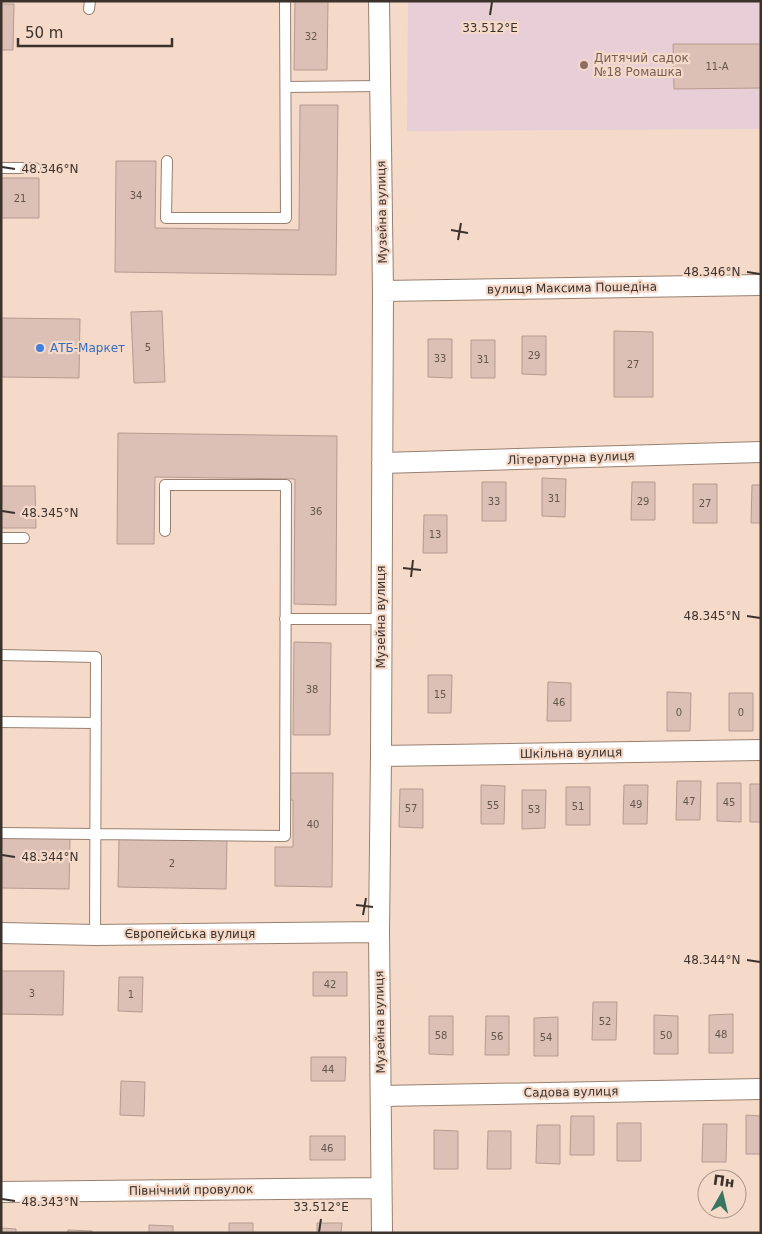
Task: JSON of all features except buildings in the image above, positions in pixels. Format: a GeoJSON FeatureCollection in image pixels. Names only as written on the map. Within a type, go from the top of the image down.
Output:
{"type":"FeatureCollection","features":[{"type":"Feature","properties":{"kind":"street","name":"Музейна вулиця"},"geometry":{"type":"LineString","coordinates":[[379,1],[384,291],[379,932],[382,1233]]}},
{"type":"Feature","properties":{"kind":"street","name":"вулиця Максима Пошедіна"},"geometry":{"type":"LineString","coordinates":[[384,291],[761,285]]}},
{"type":"Feature","properties":{"kind":"street","name":"Літературна вулиця"},"geometry":{"type":"LineString","coordinates":[[382,463],[761,452]]}},
{"type":"Feature","properties":{"kind":"street","name":"Шкільна вулиця"},"geometry":{"type":"LineString","coordinates":[[381,756],[761,750]]}},
{"type":"Feature","properties":{"kind":"street","name":"Європейська вулиця"},"geometry":{"type":"LineString","coordinates":[[1,933],[95,935],[379,932]]}},
{"type":"Feature","properties":{"kind":"street","name":"Садова вулиця"},"geometry":{"type":"LineString","coordinates":[[381,1096],[761,1089]]}},
{"type":"Feature","properties":{"kind":"street","name":"Північний провулок"},"geometry":{"type":"LineString","coordinates":[[1,1192],[381,1188]]}},
{"type":"Feature","properties":{"kind":"lane"},"geometry":{"type":"LineString","coordinates":[[167,161],[166,218],[286,218],[286,1]]}},
{"type":"Feature","properties":{"kind":"lane"},"geometry":{"type":"LineString","coordinates":[[286,87],[380,86]]}},
{"type":"Feature","properties":{"kind":"lane"},"geometry":{"type":"LineString","coordinates":[[1,168],[34,168]]}},
{"type":"Feature","properties":{"kind":"lane"},"geometry":{"type":"LineString","coordinates":[[1,833],[285,836],[286,485],[165,485],[164,531]]}},
{"type":"Feature","properties":{"kind":"lane"},"geometry":{"type":"LineString","coordinates":[[1,538],[24,538]]}},
{"type":"Feature","properties":{"kind":"lane"},"geometry":{"type":"LineString","coordinates":[[285,619],[382,619]]}},
{"type":"Feature","properties":{"kind":"lane"},"geometry":{"type":"LineString","coordinates":[[1,655],[96,657],[95,935]]}},
{"type":"Feature","properties":{"kind":"lane"},"geometry":{"type":"LineString","coordinates":[[1,722],[96,723]]}},
{"type":"Feature","properties":{"kind":"shaded area","name":"Дитячий садок №18 Ромашка"},"geometry":{"type":"Polygon","coordinates":[[[408,1],[761,1],[761,129],[407,131],[408,1]]]}},
{"type":"Feature","properties":{"kind":"place","name":"Дитячий садок №18 Ромашка"},"geometry":{"type":"Point","coordinates":[584,65]}},
{"type":"Feature","properties":{"kind":"place","name":"АТБ-Маркет"},"geometry":{"type":"Point","coordinates":[40,348]}}]}
